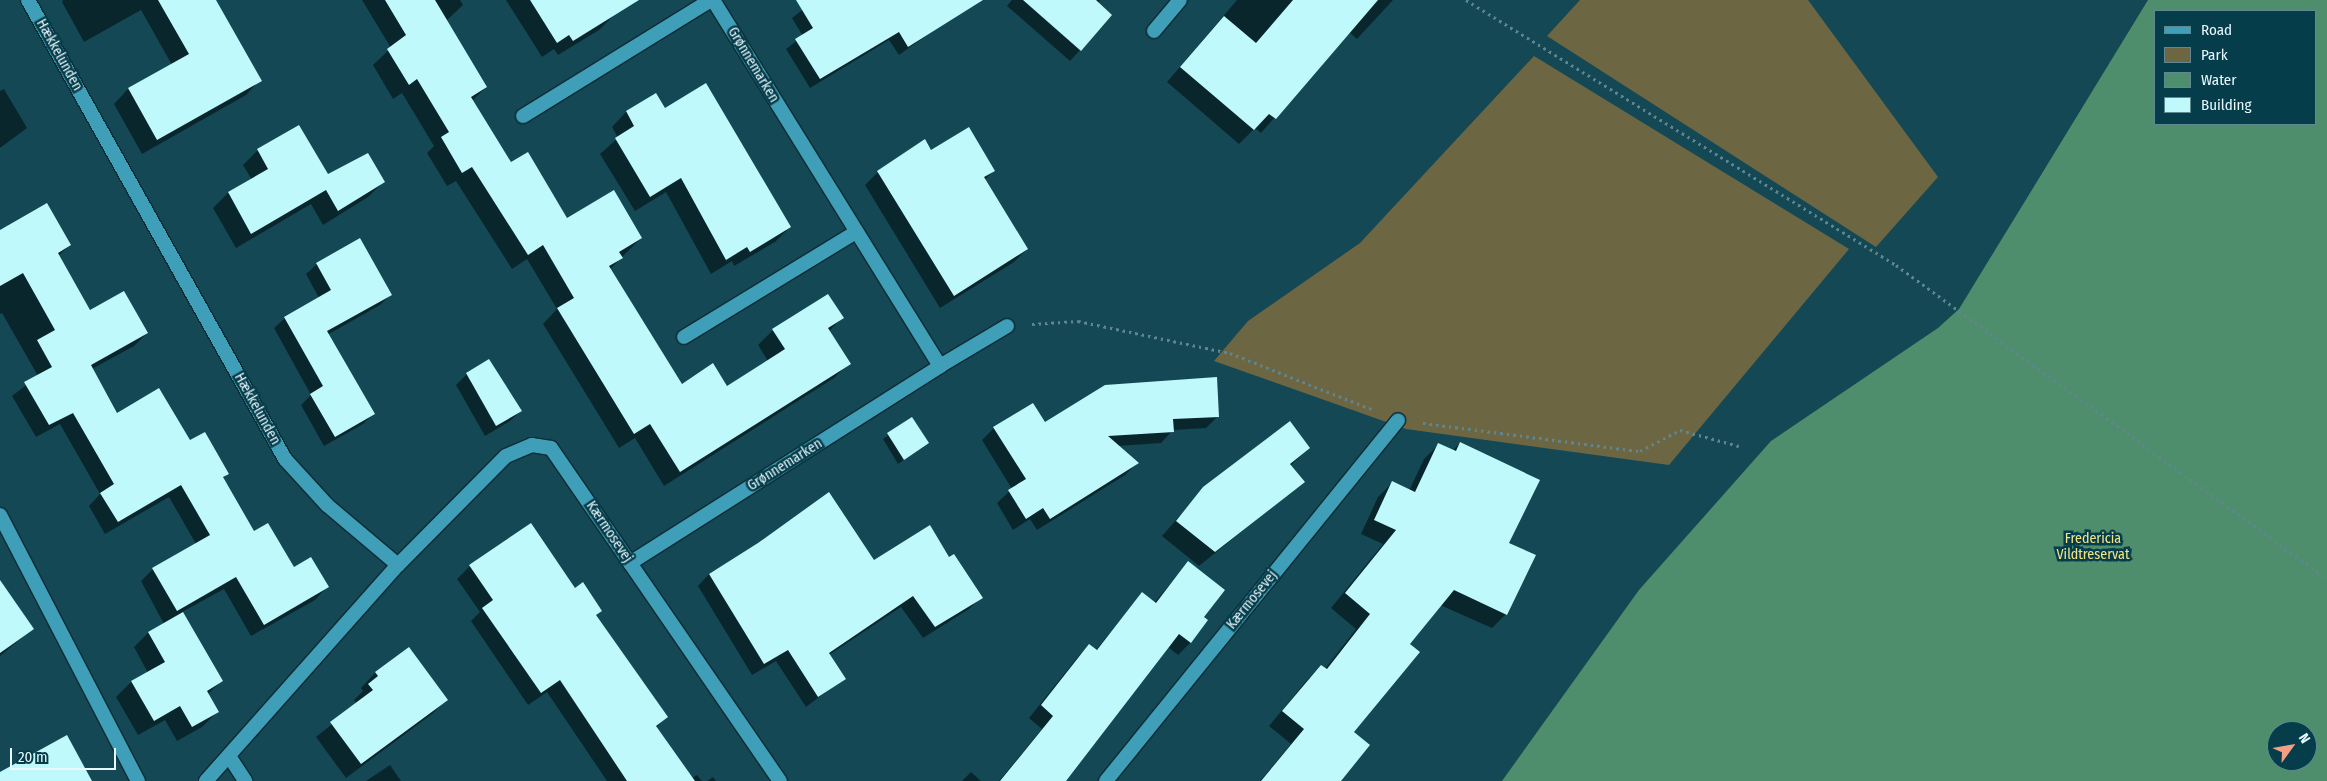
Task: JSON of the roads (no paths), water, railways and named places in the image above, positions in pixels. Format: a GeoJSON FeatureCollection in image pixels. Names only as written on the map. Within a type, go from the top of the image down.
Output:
{"type":"FeatureCollection","features":[{"type":"Feature","properties":{"kind":"street","name":"Hækkelunden"},"geometry":{"type":"LineString","coordinates":[[28,0],[285,459],[327,505],[398,565]]}},
{"type":"Feature","properties":{"kind":"street","name":"Grønnemarken"},"geometry":{"type":"LineString","coordinates":[[523,116],[712,0],[940,366]]}},
{"type":"Feature","properties":{"kind":"street"},"geometry":{"type":"LineString","coordinates":[[1154,31],[1180,0]]}},
{"type":"Feature","properties":{"kind":"street"},"geometry":{"type":"LineString","coordinates":[[684,337],[856,232]]}},
{"type":"Feature","properties":{"kind":"street","name":"Grønnemarken"},"geometry":{"type":"LineString","coordinates":[[630,563],[940,366],[1007,326]]}},
{"type":"Feature","properties":{"kind":"street","name":"Kærmosevej"},"geometry":{"type":"LineString","coordinates":[[1106,781],[1398,420]]}},
{"type":"Feature","properties":{"kind":"street","name":"Kærmosevej"},"geometry":{"type":"LineString","coordinates":[[398,565],[506,456],[532,445],[551,448],[780,781]]}},
{"type":"Feature","properties":{"kind":"street"},"geometry":{"type":"LineString","coordinates":[[0,516],[138,781]]}},
{"type":"Feature","properties":{"kind":"street"},"geometry":{"type":"LineString","coordinates":[[206,781],[398,565]]}},
{"type":"Feature","properties":{"kind":"street"},"geometry":{"type":"LineString","coordinates":[[228,756],[245,781]]}},
{"type":"Feature","properties":{"kind":"water","name":"Fredericia Vildtreservat"},"geometry":{"type":"Polygon","coordinates":[[[2148,0],[2327,0],[2327,781],[1502,781],[1639,590],[1771,441],[1938,328],[1959,309],[2148,0]]]}}]}
